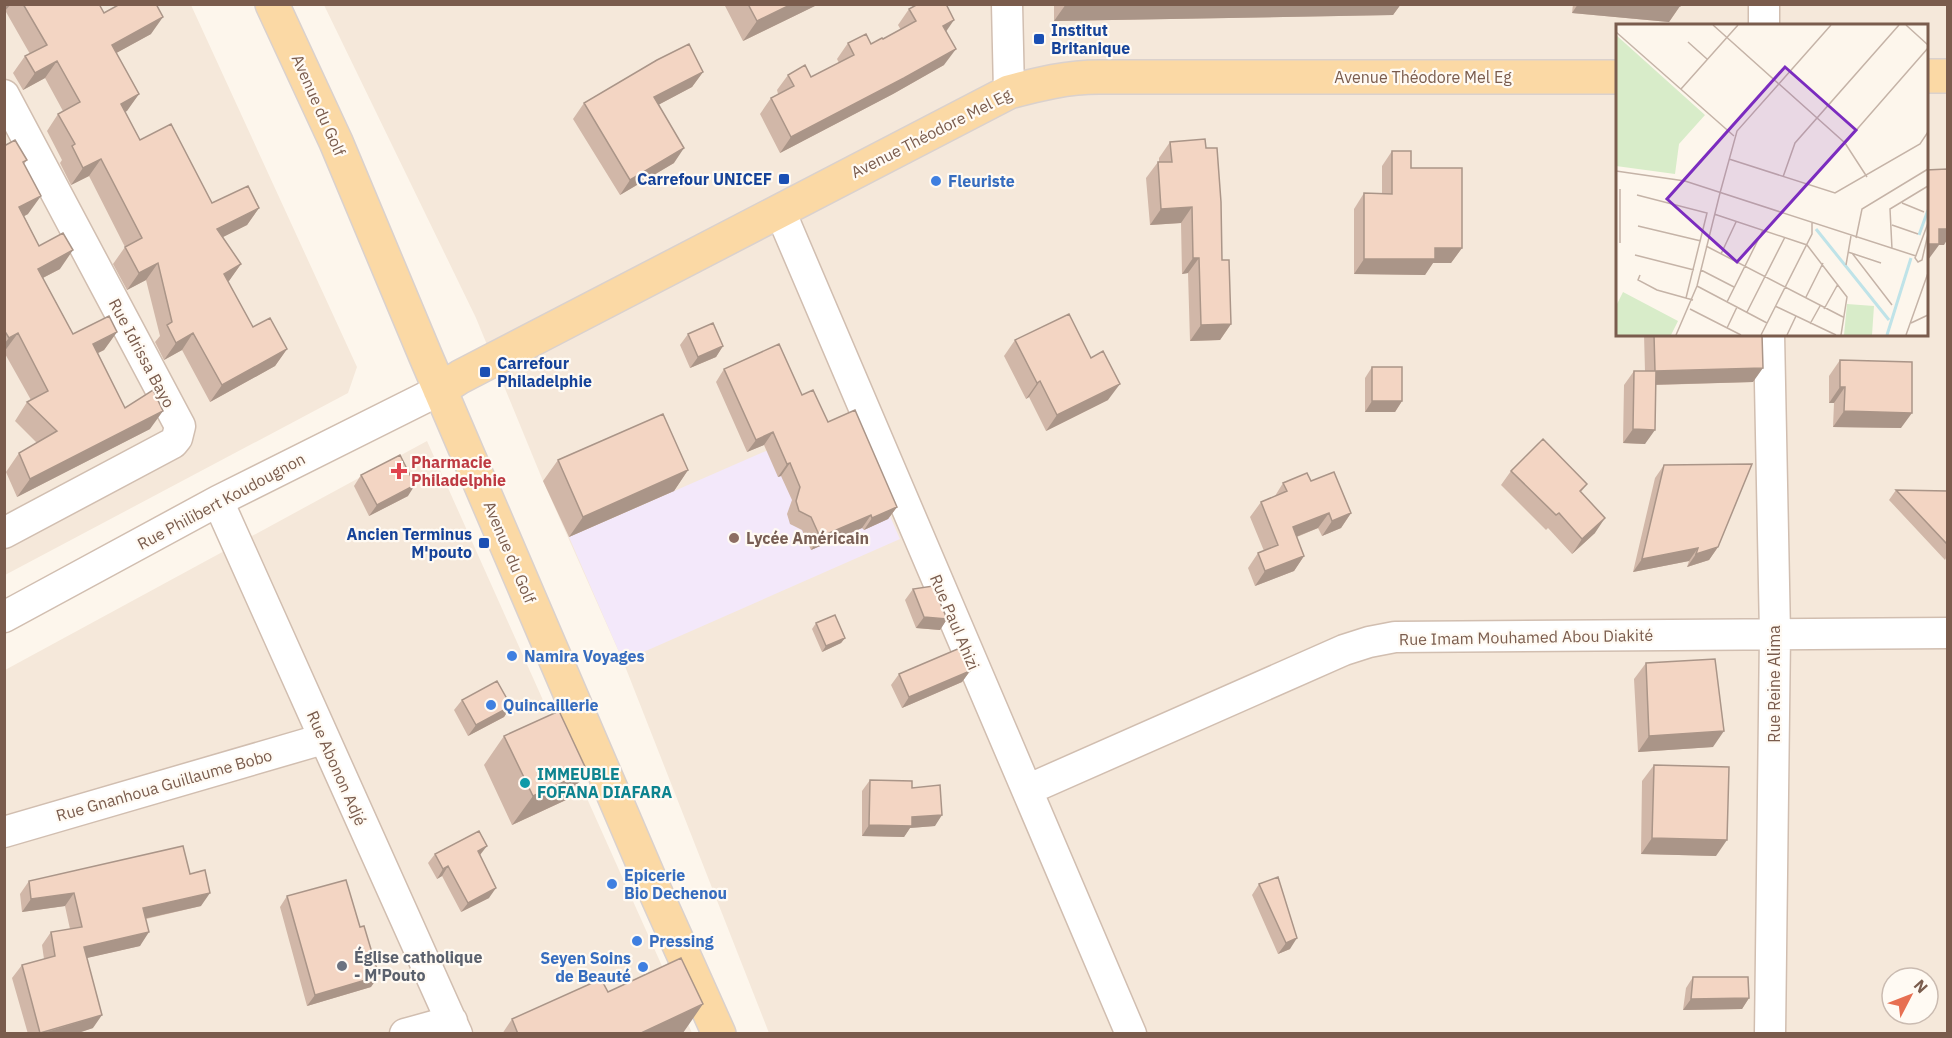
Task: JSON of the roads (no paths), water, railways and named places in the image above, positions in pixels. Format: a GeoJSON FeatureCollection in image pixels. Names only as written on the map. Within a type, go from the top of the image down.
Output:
{"type":"FeatureCollection","features":[{"type":"Feature","properties":{"kind":"main road","name":"Avenue du Golf"},"geometry":{"type":"LineString","coordinates":[[272,4],[336,142],[650,880],[719,1034]]}},
{"type":"Feature","properties":{"kind":"main road"},"geometry":{"type":"LineString","coordinates":[[1928,76],[1947,76]]}},
{"type":"Feature","properties":{"kind":"main road","name":"Avenue Théodore Mel Eg"},"geometry":{"type":"LineString","coordinates":[[440,390],[460,377],[1008,92],[1048,81],[1074,77],[1616,77]]}},
{"type":"Feature","properties":{"kind":"street"},"geometry":{"type":"LineString","coordinates":[[1007,4],[1008,92]]}},
{"type":"Feature","properties":{"kind":"street"},"geometry":{"type":"LineString","coordinates":[[1764,4],[1764,24]]}},
{"type":"Feature","properties":{"kind":"street","name":"Rue Idrissa Bayo"},"geometry":{"type":"LineString","coordinates":[[4,95],[180,426],[173,443],[4,533]]}},
{"type":"Feature","properties":{"kind":"street","name":"Rue Paul Ahizi"},"geometry":{"type":"LineString","coordinates":[[780,211],[1131,1034]]}},
{"type":"Feature","properties":{"kind":"street","name":"Rue Reine Alima"},"geometry":{"type":"LineString","coordinates":[[1769,336],[1775,634],[1770,1034]]}},
{"type":"Feature","properties":{"kind":"street","name":"Rue Philibert Koudougnon"},"geometry":{"type":"LineString","coordinates":[[4,616],[218,501],[440,390]]}},
{"type":"Feature","properties":{"kind":"street","name":"Rue Abonon Adjé"},"geometry":{"type":"LineString","coordinates":[[218,501],[454,1027]]}},
{"type":"Feature","properties":{"kind":"street","name":"Rue Imam Mouhamed Abou Diakité"},"geometry":{"type":"LineString","coordinates":[[1027,790],[1344,650],[1368,642],[1395,637],[1947,633]]}},
{"type":"Feature","properties":{"kind":"street","name":"Rue Gnanhoua Guillaume Bobo"},"geometry":{"type":"LineString","coordinates":[[4,832],[323,739]]}},
{"type":"Feature","properties":{"kind":"street"},"geometry":{"type":"LineString","coordinates":[[405,1034],[454,1027]]}},
{"type":"Feature","properties":{"kind":"place","name":"Institut Britanique"},"geometry":{"type":"Point","coordinates":[1039,39]}},
{"type":"Feature","properties":{"kind":"place","name":"Carrefour UNICEF"},"geometry":{"type":"Point","coordinates":[784,179]}},
{"type":"Feature","properties":{"kind":"place","name":"Fleuriste"},"geometry":{"type":"Point","coordinates":[936,181]}},
{"type":"Feature","properties":{"kind":"place","name":"Carrefour Philadelphie"},"geometry":{"type":"Point","coordinates":[485,372]}},
{"type":"Feature","properties":{"kind":"place","name":"Pharmacie Philadelphie"},"geometry":{"type":"Point","coordinates":[399,471]}},
{"type":"Feature","properties":{"kind":"place","name":"Lycée Américain"},"geometry":{"type":"Point","coordinates":[734,538]}},
{"type":"Feature","properties":{"kind":"place","name":"Ancien Terminus M'pouto"},"geometry":{"type":"Point","coordinates":[484,543]}},
{"type":"Feature","properties":{"kind":"place","name":"Namira Voyages"},"geometry":{"type":"Point","coordinates":[512,656]}},
{"type":"Feature","properties":{"kind":"place","name":"Quincaillerie"},"geometry":{"type":"Point","coordinates":[491,705]}},
{"type":"Feature","properties":{"kind":"place","name":"IMMEUBLE FOFANA DIAFARA"},"geometry":{"type":"Point","coordinates":[525,783]}},
{"type":"Feature","properties":{"kind":"place","name":"Epicerie Bio Dechenou"},"geometry":{"type":"Point","coordinates":[612,884]}},
{"type":"Feature","properties":{"kind":"place","name":"Pressing"},"geometry":{"type":"Point","coordinates":[637,941]}},
{"type":"Feature","properties":{"kind":"place","name":"Église catholique - M'Pouto"},"geometry":{"type":"Point","coordinates":[342,966]}},
{"type":"Feature","properties":{"kind":"place","name":"Seyen Soins de Beauté"},"geometry":{"type":"Point","coordinates":[643,967]}}]}
